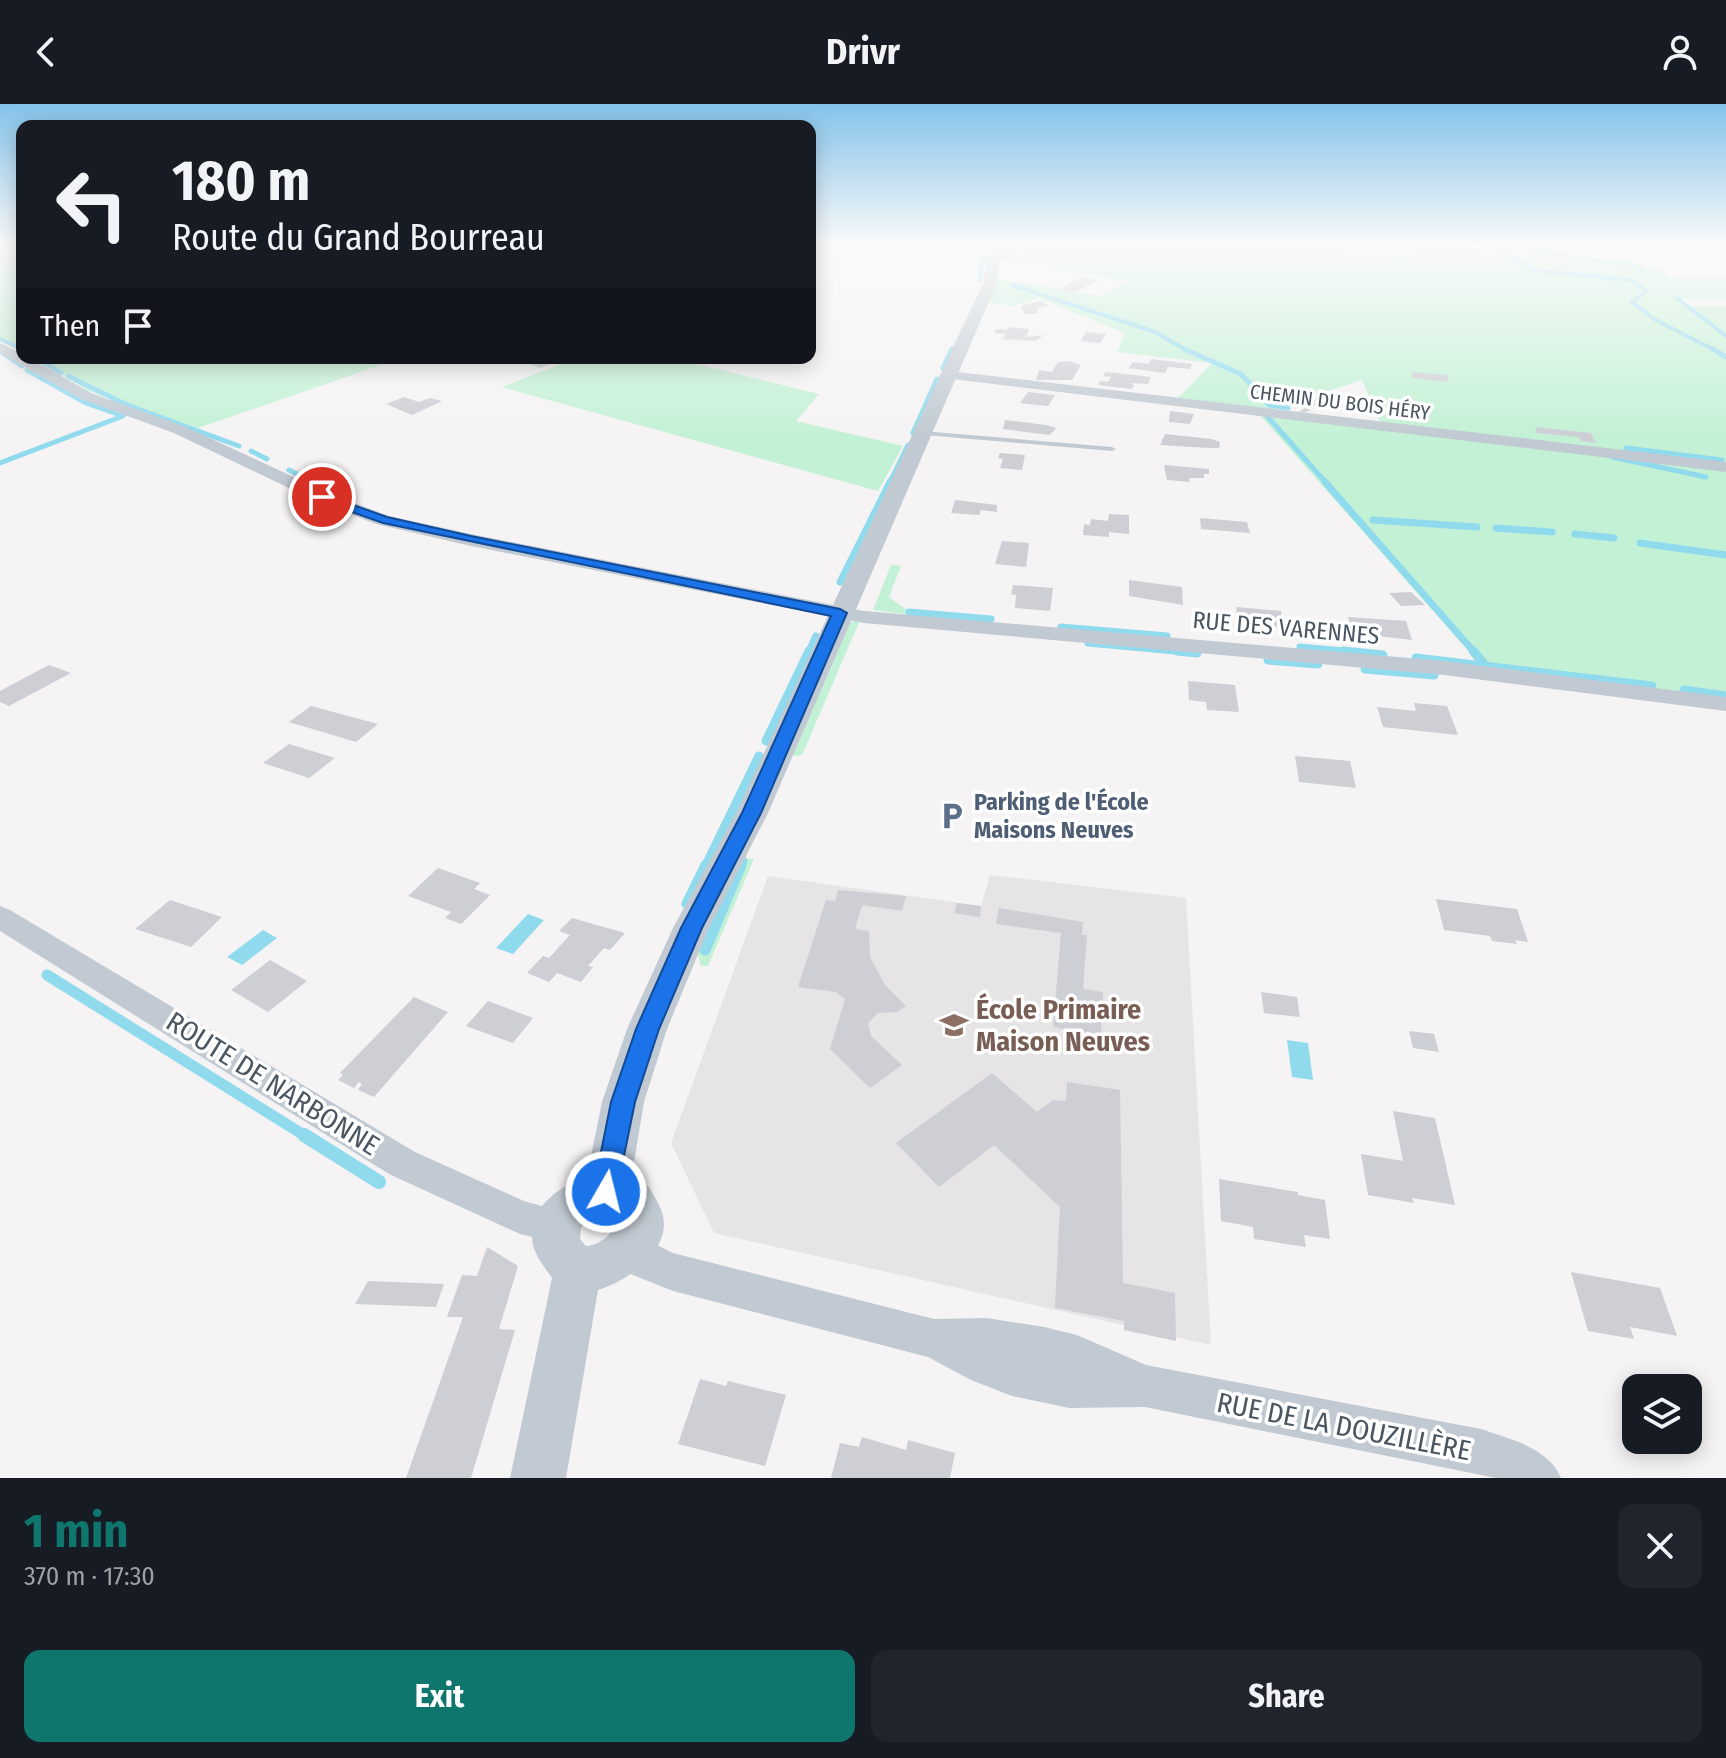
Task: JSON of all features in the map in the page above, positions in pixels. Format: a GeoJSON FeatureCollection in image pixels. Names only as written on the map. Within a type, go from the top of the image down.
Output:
{"type":"FeatureCollection","features":[{"type":"Feature","properties":{"kind":"street"},"geometry":{"type":"LineString","coordinates":[[606,1192],[623,1102],[647,1029],[691,928],[752,813],[979,308]]}},
{"type":"Feature","properties":{"kind":"street","name":"RUE DES VARENNES"},"geometry":{"type":"LineString","coordinates":[[30,364],[86,396],[180,430],[322,497],[383,520],[840,613],[1444,668],[1726,704]]}},
{"type":"Feature","properties":{"kind":"street","name":"CHEMIN DU BOIS HÉRY"},"geometry":{"type":"LineString","coordinates":[[949,375],[1726,467]]}},
{"type":"Feature","properties":{"kind":"street","name":"ROUTE DE NARBONNE"},"geometry":{"type":"LineString","coordinates":[[0,917],[402,1163],[520,1217],[568,1246]]}},
{"type":"Feature","properties":{"kind":"street"},"geometry":{"type":"LineString","coordinates":[[538,1478],[568,1246],[563,1214],[577,1201],[606,1192],[626,1198],[636,1209],[640,1225],[630,1249],[606,1266],[568,1246]]}},
{"type":"Feature","properties":{"kind":"street","name":"RUE DE LA DOUZILLÈRE"},"geometry":{"type":"LineString","coordinates":[[630,1249],[642,1260],[673,1272],[933,1339],[997,1370],[1028,1379],[1073,1388],[1105,1390],[1145,1386],[1481,1451],[1508,1460],[1539,1478]]}},
{"type":"Feature","properties":{"kind":"lane"},"geometry":{"type":"LineString","coordinates":[[925,433],[1112,449]]}},
{"type":"Feature","properties":{"kind":"shaded area","name":"École Primaire Maison Neuves"},"geometry":{"type":"Polygon","coordinates":[[[990,875],[1186,898],[1211,1345],[714,1233],[671,1143],[768,876],[981,906],[990,875]]]}},
{"type":"Feature","properties":{"kind":"green space"},"geometry":{"type":"Polygon","coordinates":[[[0,308],[16,308],[16,345],[0,337],[0,308]]]}},
{"type":"Feature","properties":{"kind":"green space"},"geometry":{"type":"Polygon","coordinates":[[[1064,308],[1726,308],[1726,704],[1488,673],[1258,413],[1173,403],[1212,363],[1118,352],[1124,333],[1064,308]],[[1362,380],[1261,413],[1382,426],[1362,380]]]}},
{"type":"Feature","properties":{"kind":"green space"},"geometry":{"type":"Polygon","coordinates":[[[47,364],[384,364],[198,428],[88,391],[47,364]]]}},
{"type":"Feature","properties":{"kind":"green space"},"geometry":{"type":"Polygon","coordinates":[[[561,364],[696,364],[819,394],[796,421],[903,446],[878,491],[502,387],[561,364]]]}},
{"type":"Feature","properties":{"kind":"green space"},"geometry":{"type":"Polygon","coordinates":[[[891,565],[901,566],[889,597],[908,611],[993,619],[993,625],[873,610],[891,565]]]}},
{"type":"Feature","properties":{"kind":"green space"},"geometry":{"type":"Polygon","coordinates":[[[860,620],[803,753],[799,756],[789,755],[848,623],[860,620]]]}},
{"type":"Feature","properties":{"kind":"green space"},"geometry":{"type":"Polygon","coordinates":[[[742,859],[754,859],[708,966],[701,966],[697,950],[742,859]]]}},
{"type":"Feature","properties":{"kind":"water"},"geometry":{"type":"Polygon","coordinates":[[[528,914],[544,920],[513,954],[496,948],[528,914]]]}},
{"type":"Feature","properties":{"kind":"water"},"geometry":{"type":"Polygon","coordinates":[[[263,930],[277,938],[242,965],[227,957],[263,930]]]}},
{"type":"Feature","properties":{"kind":"water"},"geometry":{"type":"Polygon","coordinates":[[[1287,1040],[1308,1043],[1313,1080],[1292,1077],[1287,1040]]]}},
{"type":"Feature","properties":{"kind":"building"},"geometry":{"type":"Polygon","coordinates":[[[1022,308],[1037,308],[1038,314],[1024,314],[1022,308]]]}},
{"type":"Feature","properties":{"kind":"building"},"geometry":{"type":"Polygon","coordinates":[[[1008,327],[1029,329],[1026,337],[1044,335],[1035,341],[1003,339],[1006,334],[994,333],[996,329],[1007,330],[1008,327]]]}},
{"type":"Feature","properties":{"kind":"building"},"geometry":{"type":"Polygon","coordinates":[[[1086,332],[1106,334],[1100,343],[1081,341],[1086,332]]]}},
{"type":"Feature","properties":{"kind":"building"},"geometry":{"type":"Polygon","coordinates":[[[1151,359],[1192,364],[1190,369],[1168,367],[1165,373],[1129,368],[1133,362],[1149,364],[1151,359]]]}},
{"type":"Feature","properties":{"kind":"building"},"geometry":{"type":"Polygon","coordinates":[[[1058,362],[1081,365],[1072,380],[1036,380],[1039,370],[1052,372],[1058,362]]]}},
{"type":"Feature","properties":{"kind":"building"},"geometry":{"type":"Polygon","coordinates":[[[529,364],[550,364],[541,368],[529,364]]]}},
{"type":"Feature","properties":{"kind":"building"},"geometry":{"type":"Polygon","coordinates":[[[1106,372],[1151,377],[1148,384],[1129,383],[1134,385],[1132,389],[1098,385],[1100,381],[1108,382],[1111,377],[1103,376],[1106,372]]]}},
{"type":"Feature","properties":{"kind":"building"},"geometry":{"type":"Polygon","coordinates":[[[1412,372],[1447,375],[1449,382],[1412,378],[1412,372]]]}},
{"type":"Feature","properties":{"kind":"building"},"geometry":{"type":"Polygon","coordinates":[[[1028,392],[1055,395],[1048,406],[1020,403],[1028,392]]]}},
{"type":"Feature","properties":{"kind":"building"},"geometry":{"type":"Polygon","coordinates":[[[404,397],[419,402],[430,398],[442,401],[412,415],[386,404],[404,397]]]}},
{"type":"Feature","properties":{"kind":"building"},"geometry":{"type":"Polygon","coordinates":[[[1319,397],[1346,404],[1341,407],[1316,405],[1307,412],[1299,412],[1319,397]]]}},
{"type":"Feature","properties":{"kind":"building"},"geometry":{"type":"Polygon","coordinates":[[[1170,411],[1194,414],[1190,424],[1169,422],[1170,411]]]}},
{"type":"Feature","properties":{"kind":"building"},"geometry":{"type":"Polygon","coordinates":[[[1005,420],[1056,428],[1050,435],[1003,429],[1005,420]]]}},
{"type":"Feature","properties":{"kind":"building"},"geometry":{"type":"Polygon","coordinates":[[[1535,427],[1591,433],[1596,443],[1581,441],[1579,437],[1537,433],[1535,427]]]}},
{"type":"Feature","properties":{"kind":"building"},"geometry":{"type":"Polygon","coordinates":[[[1165,434],[1212,439],[1220,442],[1219,448],[1160,445],[1165,434]]]}},
{"type":"Feature","properties":{"kind":"building"},"geometry":{"type":"Polygon","coordinates":[[[1000,453],[1025,455],[1022,470],[1000,468],[1003,459],[998,458],[1000,453]]]}},
{"type":"Feature","properties":{"kind":"building"},"geometry":{"type":"Polygon","coordinates":[[[1164,465],[1209,469],[1209,474],[1204,474],[1204,478],[1189,478],[1190,482],[1167,480],[1164,465]]]}},
{"type":"Feature","properties":{"kind":"building"},"geometry":{"type":"Polygon","coordinates":[[[955,500],[997,505],[997,512],[981,510],[979,515],[951,513],[955,500]]]}},
{"type":"Feature","properties":{"kind":"building"},"geometry":{"type":"Polygon","coordinates":[[[1109,514],[1129,515],[1129,534],[1109,532],[1109,537],[1083,535],[1084,524],[1090,525],[1091,519],[1108,521],[1109,514]]]}},
{"type":"Feature","properties":{"kind":"building"},"geometry":{"type":"Polygon","coordinates":[[[1200,518],[1247,522],[1250,533],[1201,529],[1200,518]]]}},
{"type":"Feature","properties":{"kind":"building"},"geometry":{"type":"Polygon","coordinates":[[[1002,541],[1029,543],[1026,567],[995,564],[1002,541]]]}},
{"type":"Feature","properties":{"kind":"building"},"geometry":{"type":"Polygon","coordinates":[[[1129,580],[1182,587],[1183,605],[1129,596],[1129,580]]]}},
{"type":"Feature","properties":{"kind":"building"},"geometry":{"type":"Polygon","coordinates":[[[1013,585],[1053,588],[1050,611],[1015,608],[1016,595],[1011,594],[1013,585]]]}},
{"type":"Feature","properties":{"kind":"building"},"geometry":{"type":"Polygon","coordinates":[[[1411,592],[1425,605],[1401,606],[1389,593],[1411,592]]]}},
{"type":"Feature","properties":{"kind":"building"},"geometry":{"type":"Polygon","coordinates":[[[1236,607],[1281,611],[1283,627],[1238,624],[1236,607]]]}},
{"type":"Feature","properties":{"kind":"building"},"geometry":{"type":"Polygon","coordinates":[[[1348,617],[1406,621],[1412,640],[1352,633],[1348,617]]]}},
{"type":"Feature","properties":{"kind":"building"},"geometry":{"type":"Polygon","coordinates":[[[49,665],[71,673],[9,706],[0,702],[0,691],[49,665]]]}},
{"type":"Feature","properties":{"kind":"building"},"geometry":{"type":"Polygon","coordinates":[[[1188,681],[1235,685],[1239,712],[1207,710],[1206,702],[1189,700],[1188,681]]]}},
{"type":"Feature","properties":{"kind":"building"},"geometry":{"type":"Polygon","coordinates":[[[1414,703],[1447,706],[1458,735],[1383,727],[1377,707],[1416,711],[1414,703]]]}},
{"type":"Feature","properties":{"kind":"building"},"geometry":{"type":"Polygon","coordinates":[[[311,706],[378,724],[356,742],[289,722],[311,706]]]}},
{"type":"Feature","properties":{"kind":"building"},"geometry":{"type":"Polygon","coordinates":[[[289,744],[335,758],[309,778],[263,763],[289,744]]]}},
{"type":"Feature","properties":{"kind":"building"},"geometry":{"type":"Polygon","coordinates":[[[1295,756],[1350,761],[1356,788],[1299,782],[1295,756]]]}},
{"type":"Feature","properties":{"kind":"building"},"geometry":{"type":"Polygon","coordinates":[[[438,868],[480,883],[474,889],[490,895],[461,924],[445,918],[451,912],[408,896],[438,868]]]}},
{"type":"Feature","properties":{"kind":"building"},"geometry":{"type":"Polygon","coordinates":[[[838,890],[906,896],[902,911],[862,905],[855,929],[869,931],[870,957],[885,985],[906,1006],[897,1012],[878,1013],[868,1023],[871,1036],[902,1065],[870,1088],[830,1049],[845,999],[836,992],[798,987],[826,900],[835,901],[838,890]]]}},
{"type":"Feature","properties":{"kind":"building"},"geometry":{"type":"Polygon","coordinates":[[[1436,899],[1517,909],[1528,942],[1492,941],[1490,936],[1444,930],[1436,899]]]}},
{"type":"Feature","properties":{"kind":"building"},"geometry":{"type":"Polygon","coordinates":[[[170,900],[222,917],[191,947],[135,929],[170,900]]]}},
{"type":"Feature","properties":{"kind":"building"},"geometry":{"type":"Polygon","coordinates":[[[957,903],[981,906],[980,917],[954,913],[957,903]]]}},
{"type":"Feature","properties":{"kind":"building"},"geometry":{"type":"Polygon","coordinates":[[[999,908],[1083,922],[1082,935],[1087,935],[1083,989],[1103,992],[1101,1034],[1078,1031],[1076,1042],[1065,1040],[1065,1029],[1053,1027],[1061,933],[996,924],[999,908]]]}},
{"type":"Feature","properties":{"kind":"building"},"geometry":{"type":"Polygon","coordinates":[[[572,918],[625,933],[610,950],[604,948],[588,966],[593,967],[581,982],[557,973],[549,982],[527,973],[543,956],[549,958],[570,935],[559,931],[572,918]]]}},
{"type":"Feature","properties":{"kind":"building"},"geometry":{"type":"Polygon","coordinates":[[[270,960],[307,981],[268,1012],[231,990],[270,960]]]}},
{"type":"Feature","properties":{"kind":"building"},"geometry":{"type":"Polygon","coordinates":[[[1261,992],[1297,997],[1300,1017],[1264,1013],[1261,992]]]}},
{"type":"Feature","properties":{"kind":"building"},"geometry":{"type":"Polygon","coordinates":[[[414,997],[448,1012],[374,1097],[358,1090],[362,1084],[359,1082],[354,1088],[338,1080],[343,1075],[340,1073],[414,997]]]}},
{"type":"Feature","properties":{"kind":"building"},"geometry":{"type":"Polygon","coordinates":[[[488,1001],[533,1018],[513,1043],[466,1026],[488,1001]]]}},
{"type":"Feature","properties":{"kind":"building"},"geometry":{"type":"Polygon","coordinates":[[[1409,1031],[1434,1034],[1439,1052],[1413,1048],[1409,1031]]]}},
{"type":"Feature","properties":{"kind":"building"},"geometry":{"type":"Polygon","coordinates":[[[992,1073],[1037,1112],[1053,1100],[1066,1101],[1067,1082],[1120,1090],[1123,1283],[1175,1293],[1176,1341],[1124,1330],[1124,1321],[1055,1308],[1060,1207],[994,1145],[939,1187],[896,1143],[992,1073]]]}},
{"type":"Feature","properties":{"kind":"building"},"geometry":{"type":"Polygon","coordinates":[[[1393,1111],[1435,1118],[1455,1205],[1412,1198],[1414,1203],[1368,1195],[1361,1154],[1403,1161],[1393,1111]]]}},
{"type":"Feature","properties":{"kind":"building"},"geometry":{"type":"Polygon","coordinates":[[[1219,1179],[1298,1192],[1298,1195],[1325,1200],[1330,1239],[1304,1235],[1306,1247],[1254,1239],[1253,1227],[1221,1221],[1219,1179]]]}},
{"type":"Feature","properties":{"kind":"building"},"geometry":{"type":"Polygon","coordinates":[[[487,1247],[518,1266],[499,1329],[515,1330],[471,1478],[406,1478],[463,1317],[447,1317],[462,1275],[477,1276],[487,1247]]]}},
{"type":"Feature","properties":{"kind":"building"},"geometry":{"type":"Polygon","coordinates":[[[1571,1272],[1660,1288],[1677,1336],[1630,1327],[1634,1339],[1588,1331],[1571,1272]]]}},
{"type":"Feature","properties":{"kind":"building"},"geometry":{"type":"Polygon","coordinates":[[[368,1281],[444,1284],[436,1307],[355,1304],[368,1281]]]}},
{"type":"Feature","properties":{"kind":"building"},"geometry":{"type":"Polygon","coordinates":[[[700,1379],[726,1386],[728,1381],[786,1395],[765,1466],[678,1444],[700,1379]]]}},
{"type":"Feature","properties":{"kind":"building"},"geometry":{"type":"Polygon","coordinates":[[[862,1437],[906,1450],[908,1440],[955,1453],[950,1478],[831,1478],[840,1443],[859,1447],[862,1437]]]}},
{"type":"Feature","properties":{"kind":"waterway"},"geometry":{"type":"LineString","coordinates":[[1082,308],[1155,332],[1186,350]]}},
{"type":"Feature","properties":{"kind":"waterway"},"geometry":{"type":"LineString","coordinates":[[1640,308],[1654,319],[1716,351]]}},
{"type":"Feature","properties":{"kind":"waterway"},"geometry":{"type":"LineString","coordinates":[[1690,308],[1726,336]]}},
{"type":"Feature","properties":{"kind":"waterway"},"geometry":{"type":"LineString","coordinates":[[0,339],[16,346]]}},
{"type":"Feature","properties":{"kind":"waterway"},"geometry":{"type":"LineString","coordinates":[[943,368],[952,349]]}},
{"type":"Feature","properties":{"kind":"waterway"},"geometry":{"type":"LineString","coordinates":[[1713,349],[1726,357]]}},
{"type":"Feature","properties":{"kind":"waterway"},"geometry":{"type":"LineString","coordinates":[[1186,350],[1241,374],[1269,405],[1288,408]]}},
{"type":"Feature","properties":{"kind":"waterway"},"geometry":{"type":"LineString","coordinates":[[0,351],[16,362]]}},
{"type":"Feature","properties":{"kind":"waterway"},"geometry":{"type":"LineString","coordinates":[[47,364],[61,373]]}},
{"type":"Feature","properties":{"kind":"waterway"},"geometry":{"type":"LineString","coordinates":[[0,463],[123,416],[86,403],[27,370]]}},
{"type":"Feature","properties":{"kind":"waterway"},"geometry":{"type":"LineString","coordinates":[[68,376],[127,405],[239,446]]}},
{"type":"Feature","properties":{"kind":"waterway"},"geometry":{"type":"LineString","coordinates":[[913,433],[937,379]]}},
{"type":"Feature","properties":{"kind":"waterway"},"geometry":{"type":"LineString","coordinates":[[1267,416],[1327,484]]}},
{"type":"Feature","properties":{"kind":"waterway"},"geometry":{"type":"LineString","coordinates":[[889,484],[908,445]]}},
{"type":"Feature","properties":{"kind":"waterway"},"geometry":{"type":"LineString","coordinates":[[1626,448],[1722,460]]}},
{"type":"Feature","properties":{"kind":"waterway"},"geometry":{"type":"LineString","coordinates":[[251,451],[267,459]]}},
{"type":"Feature","properties":{"kind":"waterway"},"geometry":{"type":"LineString","coordinates":[[1612,457],[1706,477]]}},
{"type":"Feature","properties":{"kind":"waterway"},"geometry":{"type":"LineString","coordinates":[[289,470],[313,482]]}},
{"type":"Feature","properties":{"kind":"waterway"},"geometry":{"type":"LineString","coordinates":[[313,482],[317,484]]}},
{"type":"Feature","properties":{"kind":"waterway"},"geometry":{"type":"LineString","coordinates":[[313,482],[328,490]]}},
{"type":"Feature","properties":{"kind":"waterway"},"geometry":{"type":"LineString","coordinates":[[1325,482],[1475,653]]}},
{"type":"Feature","properties":{"kind":"waterway"},"geometry":{"type":"LineString","coordinates":[[840,582],[889,484]]}},
{"type":"Feature","properties":{"kind":"waterway"},"geometry":{"type":"LineString","coordinates":[[1373,520],[1477,527]]}},
{"type":"Feature","properties":{"kind":"waterway"},"geometry":{"type":"LineString","coordinates":[[1496,528],[1552,532]]}},
{"type":"Feature","properties":{"kind":"waterway"},"geometry":{"type":"LineString","coordinates":[[1575,534],[1614,538]]}},
{"type":"Feature","properties":{"kind":"waterway"},"geometry":{"type":"LineString","coordinates":[[1640,543],[1726,555]]}},
{"type":"Feature","properties":{"kind":"waterway"},"geometry":{"type":"LineString","coordinates":[[909,612],[991,619]]}},
{"type":"Feature","properties":{"kind":"waterway"},"geometry":{"type":"LineString","coordinates":[[1061,627],[1167,636]]}},
{"type":"Feature","properties":{"kind":"waterway"},"geometry":{"type":"LineString","coordinates":[[808,653],[816,636]]}},
{"type":"Feature","properties":{"kind":"waterway"},"geometry":{"type":"LineString","coordinates":[[1088,643],[1197,653],[1177,651]]}},
{"type":"Feature","properties":{"kind":"waterway"},"geometry":{"type":"LineString","coordinates":[[1300,647],[1348,652]]}},
{"type":"Feature","properties":{"kind":"waterway"},"geometry":{"type":"LineString","coordinates":[[766,741],[809,651]]}},
{"type":"Feature","properties":{"kind":"waterway"},"geometry":{"type":"LineString","coordinates":[[1343,651],[1348,652]]}},
{"type":"Feature","properties":{"kind":"waterway"},"geometry":{"type":"LineString","coordinates":[[1473,651],[1485,665]]}},
{"type":"Feature","properties":{"kind":"waterway"},"geometry":{"type":"LineString","coordinates":[[1348,652],[1364,653]]}},
{"type":"Feature","properties":{"kind":"waterway"},"geometry":{"type":"LineString","coordinates":[[1348,652],[1383,655]]}},
{"type":"Feature","properties":{"kind":"waterway"},"geometry":{"type":"LineString","coordinates":[[1416,658],[1652,686]]}},
{"type":"Feature","properties":{"kind":"waterway"},"geometry":{"type":"LineString","coordinates":[[1268,660],[1318,664]]}},
{"type":"Feature","properties":{"kind":"waterway"},"geometry":{"type":"LineString","coordinates":[[1365,669],[1434,675]]}},
{"type":"Feature","properties":{"kind":"waterway"},"geometry":{"type":"LineString","coordinates":[[1684,690],[1726,696]]}},
{"type":"Feature","properties":{"kind":"waterway"},"geometry":{"type":"LineString","coordinates":[[705,867],[759,756]]}},
{"type":"Feature","properties":{"kind":"waterway"},"geometry":{"type":"LineString","coordinates":[[741,867],[743,861]]}},
{"type":"Feature","properties":{"kind":"waterway"},"geometry":{"type":"LineString","coordinates":[[687,904],[706,865]]}},
{"type":"Feature","properties":{"kind":"waterway"},"geometry":{"type":"LineString","coordinates":[[705,950],[741,865]]}},
{"type":"Feature","properties":{"kind":"waterway"},"geometry":{"type":"LineString","coordinates":[[47,975],[307,1137]]}},
{"type":"Feature","properties":{"kind":"waterway"},"geometry":{"type":"LineString","coordinates":[[304,1135],[379,1182]]}},
{"type":"Feature","properties":{"kind":"place","name":"Parking de l'École Maisons Neuves"},"geometry":{"type":"Point","coordinates":[952,816]}},
{"type":"Feature","properties":{"kind":"place","name":"École Primaire Maison Neuves"},"geometry":{"type":"Point","coordinates":[954,1025]}},
{"type":"Feature","properties":{"kind":"route"},"geometry":{"type":"LineString","coordinates":[[322,497],[383,520],[471,540],[840,613],[752,813],[691,928],[647,1029],[623,1102],[606,1192]]}}]}
